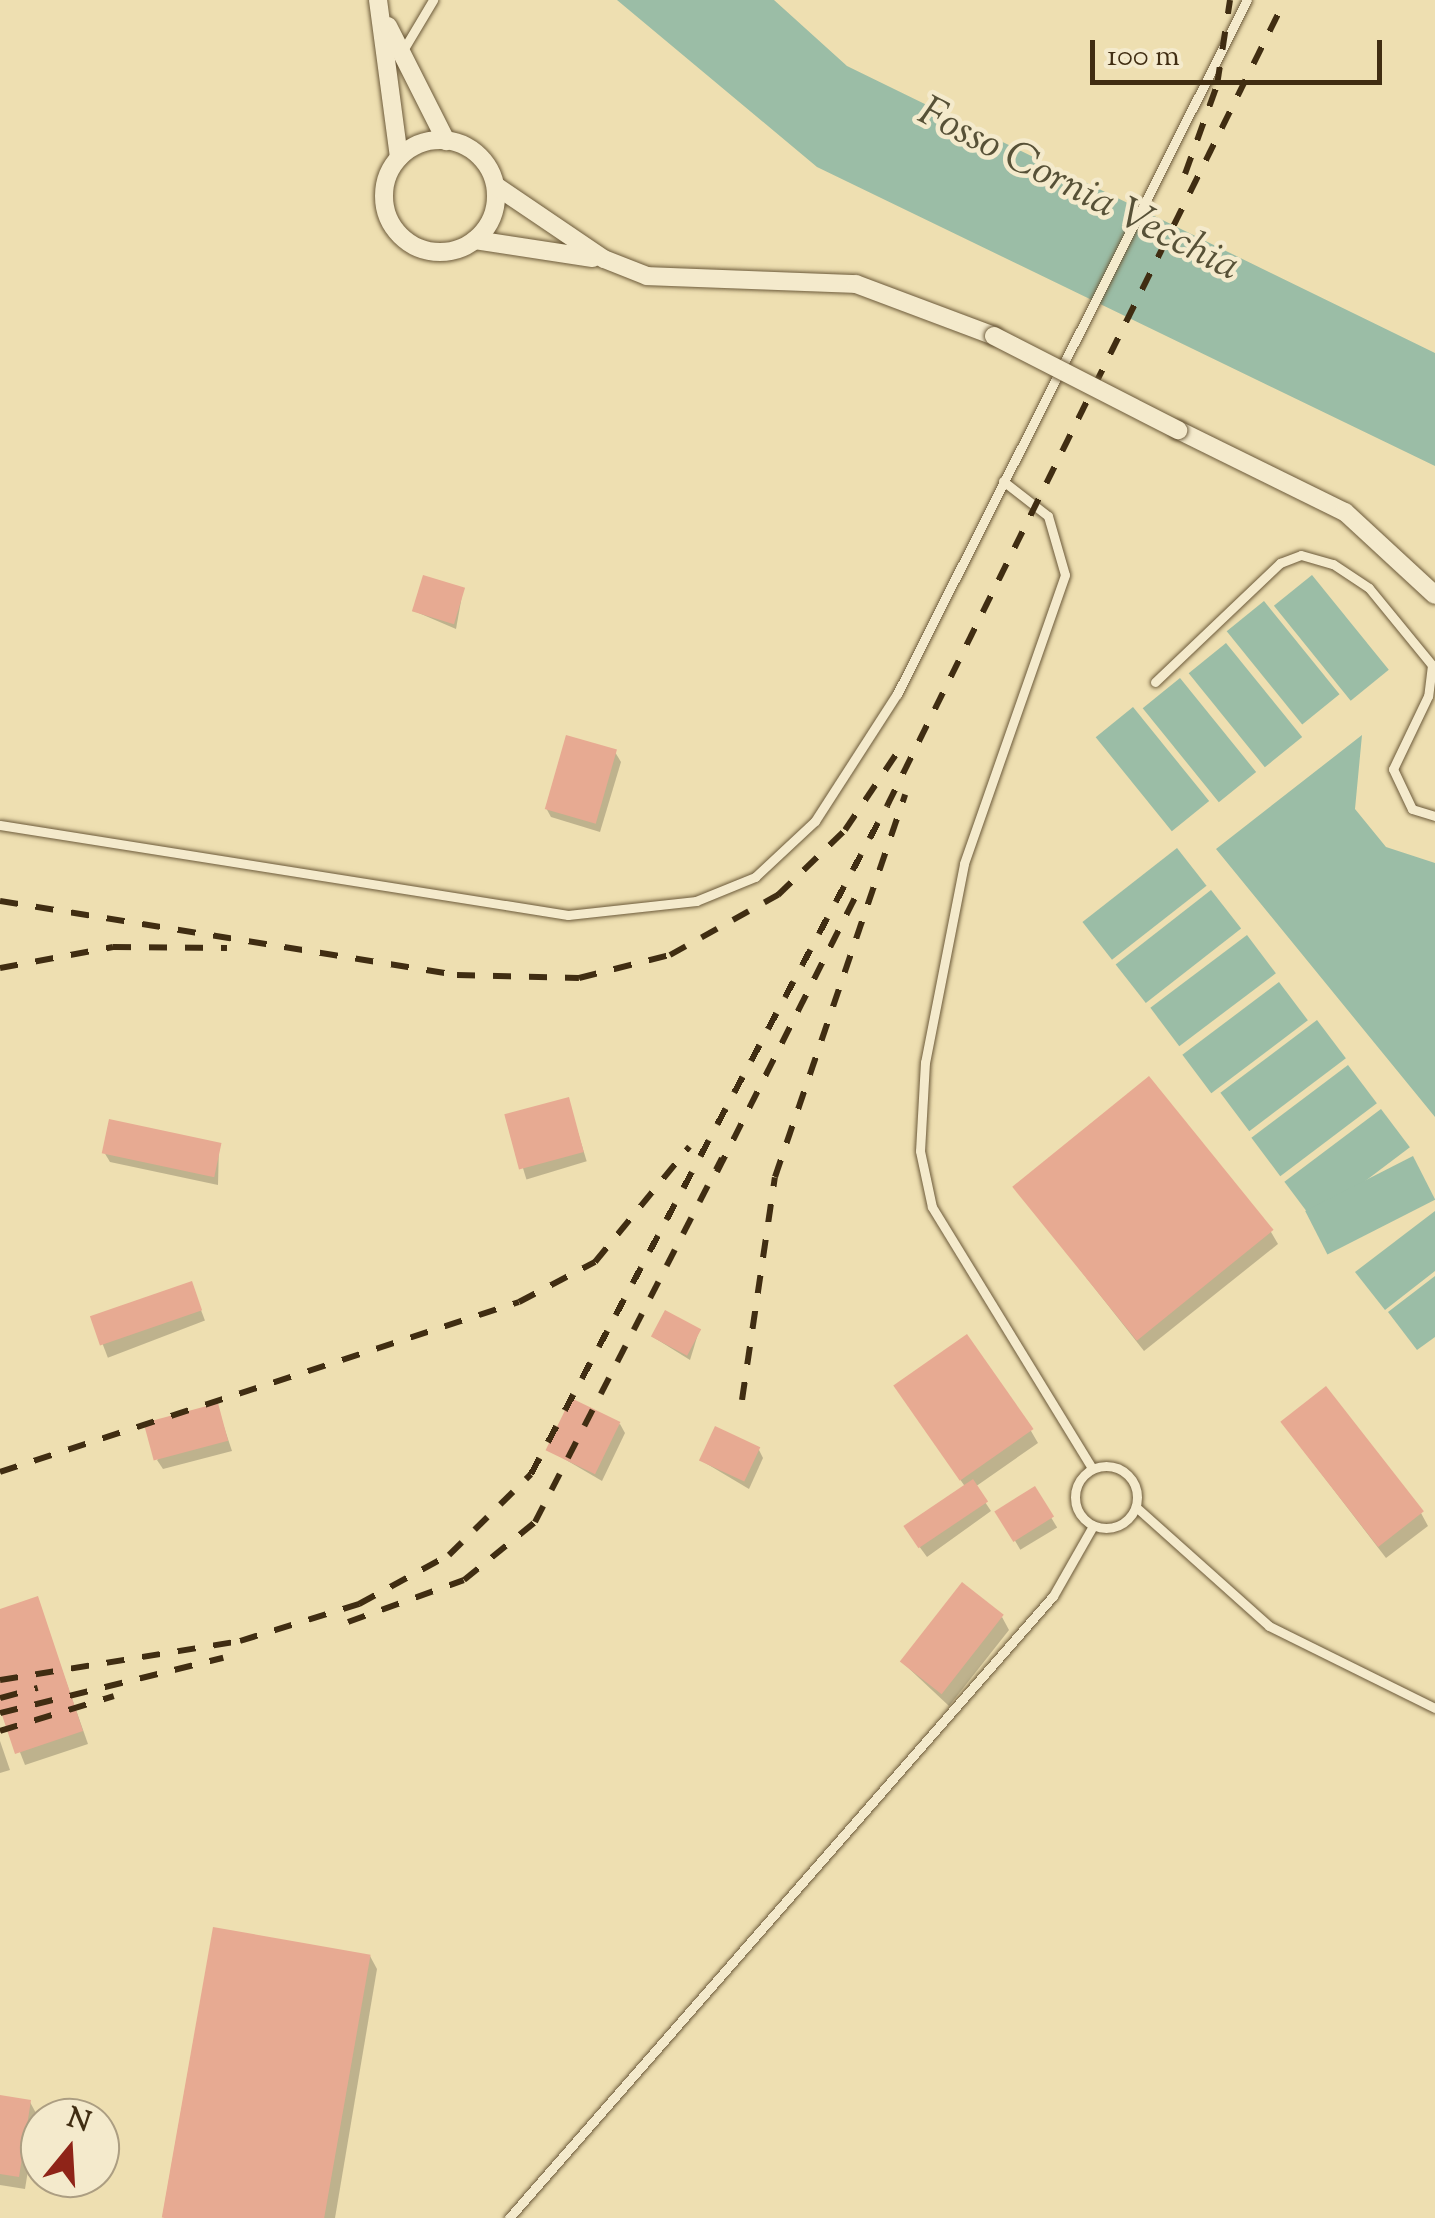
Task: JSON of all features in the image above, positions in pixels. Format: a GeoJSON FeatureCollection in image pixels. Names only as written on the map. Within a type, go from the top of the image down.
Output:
{"type":"FeatureCollection","features":[{"type":"Feature","properties":{"kind":"street"},"geometry":{"type":"LineString","coordinates":[[379,4],[400,55],[446,141],[480,157],[496,186],[604,259],[647,276],[856,284],[994,336],[1345,512],[1434,595]]}},
{"type":"Feature","properties":{"kind":"street"},"geometry":{"type":"LineString","coordinates":[[379,4],[399,158],[384,197],[394,229],[438,252],[474,240],[604,259]]}},
{"type":"Feature","properties":{"kind":"street"},"geometry":{"type":"LineString","coordinates":[[399,158],[446,141]]}},
{"type":"Feature","properties":{"kind":"street"},"geometry":{"type":"LineString","coordinates":[[474,240],[492,219],[496,186]]}},
{"type":"Feature","properties":{"kind":"lane"},"geometry":{"type":"LineString","coordinates":[[400,55],[433,0]]}},
{"type":"Feature","properties":{"kind":"lane"},"geometry":{"type":"LineString","coordinates":[[0,825],[474,907],[568,915],[696,900],[755,877],[815,821],[898,694],[1247,0]]}},
{"type":"Feature","properties":{"kind":"lane"},"geometry":{"type":"LineString","coordinates":[[1003,481],[1048,516],[1065,576],[964,864],[933,1012],[920,1150],[932,1207],[1092,1468]]}},
{"type":"Feature","properties":{"kind":"lane"},"geometry":{"type":"LineString","coordinates":[[1154,682],[1280,563],[1300,555],[1333,564],[1370,588],[1432,666],[1428,696],[1393,769],[1402,799],[1435,816]]}},
{"type":"Feature","properties":{"kind":"lane"},"geometry":{"type":"LineString","coordinates":[[1092,1468],[1122,1470],[1136,1506],[1270,1626],[1435,1708]]}},
{"type":"Feature","properties":{"kind":"lane"},"geometry":{"type":"LineString","coordinates":[[1092,1468],[1074,1492],[1093,1526]]}},
{"type":"Feature","properties":{"kind":"lane"},"geometry":{"type":"LineString","coordinates":[[1093,1526],[1124,1523],[1136,1506]]}},
{"type":"Feature","properties":{"kind":"lane"},"geometry":{"type":"LineString","coordinates":[[509,2218],[1054,1596],[1093,1526]]}},
{"type":"Feature","properties":{"kind":"water","name":"Fosso Cornia Vecchia"},"geometry":{"type":"Polygon","coordinates":[[[617,0],[774,0],[847,66],[1435,353],[1435,466],[817,167],[617,0]]]}},
{"type":"Feature","properties":{"kind":"water"},"geometry":{"type":"Polygon","coordinates":[[[1312,575],[1389,670],[1351,701],[1274,606],[1312,575]]]}},
{"type":"Feature","properties":{"kind":"water"},"geometry":{"type":"Polygon","coordinates":[[[1264,601],[1340,694],[1302,724],[1227,631],[1264,601]]]}},
{"type":"Feature","properties":{"kind":"water"},"geometry":{"type":"Polygon","coordinates":[[[1226,643],[1302,737],[1265,767],[1189,673],[1226,643]]]}},
{"type":"Feature","properties":{"kind":"water"},"geometry":{"type":"Polygon","coordinates":[[[1180,678],[1256,772],[1219,802],[1143,708],[1180,678]]]}},
{"type":"Feature","properties":{"kind":"water"},"geometry":{"type":"Polygon","coordinates":[[[1133,707],[1209,801],[1172,831],[1096,737],[1133,707]]]}},
{"type":"Feature","properties":{"kind":"water"},"geometry":{"type":"Polygon","coordinates":[[[1362,735],[1355,809],[1386,847],[1435,863],[1435,1117],[1216,849],[1362,735]]]}},
{"type":"Feature","properties":{"kind":"water"},"geometry":{"type":"Polygon","coordinates":[[[1177,848],[1207,886],[1112,960],[1082,922],[1177,848]]]}},
{"type":"Feature","properties":{"kind":"water"},"geometry":{"type":"Polygon","coordinates":[[[1211,890],[1241,929],[1146,1003],[1116,964],[1211,890]]]}},
{"type":"Feature","properties":{"kind":"water"},"geometry":{"type":"Polygon","coordinates":[[[1247,935],[1276,973],[1179,1046],[1150,1008],[1247,935]]]}},
{"type":"Feature","properties":{"kind":"water"},"geometry":{"type":"Polygon","coordinates":[[[1279,982],[1308,1020],[1211,1093],[1182,1055],[1279,982]]]}},
{"type":"Feature","properties":{"kind":"water"},"geometry":{"type":"Polygon","coordinates":[[[1317,1020],[1346,1058],[1249,1131],[1220,1093],[1317,1020]]]}},
{"type":"Feature","properties":{"kind":"water"},"geometry":{"type":"Polygon","coordinates":[[[1348,1065],[1377,1103],[1280,1176],[1251,1138],[1348,1065]]]}},
{"type":"Feature","properties":{"kind":"water"},"geometry":{"type":"Polygon","coordinates":[[[1381,1109],[1410,1147],[1313,1220],[1284,1182],[1381,1109]]]}},
{"type":"Feature","properties":{"kind":"water"},"geometry":{"type":"Polygon","coordinates":[[[1413,1156],[1435,1200],[1327,1255],[1305,1211],[1413,1156]]]}},
{"type":"Feature","properties":{"kind":"water"},"geometry":{"type":"Polygon","coordinates":[[[1435,1211],[1435,1271],[1385,1310],[1355,1272],[1435,1211]]]}},
{"type":"Feature","properties":{"kind":"water"},"geometry":{"type":"Polygon","coordinates":[[[1435,1276],[1435,1337],[1417,1350],[1388,1312],[1435,1276]]]}},
{"type":"Feature","properties":{"kind":"building"},"geometry":{"type":"Polygon","coordinates":[[[423,575],[465,588],[454,624],[412,611],[423,575]]]}},
{"type":"Feature","properties":{"kind":"building"},"geometry":{"type":"Polygon","coordinates":[[[566,735],[617,750],[596,824],[545,809],[566,735]]]}},
{"type":"Feature","properties":{"kind":"building"},"geometry":{"type":"Polygon","coordinates":[[[1149,1076],[1274,1230],[1137,1341],[1012,1187],[1149,1076]]]}},
{"type":"Feature","properties":{"kind":"building"},"geometry":{"type":"Polygon","coordinates":[[[569,1097],[584,1152],[519,1169],[504,1114],[569,1097]]]}},
{"type":"Feature","properties":{"kind":"building"},"geometry":{"type":"Polygon","coordinates":[[[109,1119],[221,1143],[214,1177],[102,1153],[109,1119]]]}},
{"type":"Feature","properties":{"kind":"building"},"geometry":{"type":"Polygon","coordinates":[[[192,1281],[202,1310],[100,1345],[90,1316],[192,1281]]]}},
{"type":"Feature","properties":{"kind":"building"},"geometry":{"type":"Polygon","coordinates":[[[665,1310],[701,1329],[687,1356],[651,1336],[665,1310]]]}},
{"type":"Feature","properties":{"kind":"building"},"geometry":{"type":"Polygon","coordinates":[[[967,1334],[1034,1429],[960,1481],[893,1386],[967,1334]]]}},
{"type":"Feature","properties":{"kind":"building"},"geometry":{"type":"Polygon","coordinates":[[[1326,1386],[1424,1511],[1378,1547],[1280,1422],[1326,1386]]]}},
{"type":"Feature","properties":{"kind":"building"},"geometry":{"type":"Polygon","coordinates":[[[571,1398],[620,1422],[595,1474],[546,1450],[571,1398]]]}},
{"type":"Feature","properties":{"kind":"building"},"geometry":{"type":"Polygon","coordinates":[[[218,1403],[228,1441],[154,1461],[144,1423],[218,1403]]]}},
{"type":"Feature","properties":{"kind":"building"},"geometry":{"type":"Polygon","coordinates":[[[715,1426],[760,1447],[744,1482],[699,1460],[715,1426]]]}},
{"type":"Feature","properties":{"kind":"building"},"geometry":{"type":"Polygon","coordinates":[[[973,1479],[988,1501],[918,1548],[903,1526],[973,1479]]]}},
{"type":"Feature","properties":{"kind":"building"},"geometry":{"type":"Polygon","coordinates":[[[1035,1486],[1054,1517],[1013,1542],[994,1511],[1035,1486]]]}},
{"type":"Feature","properties":{"kind":"building"},"geometry":{"type":"Polygon","coordinates":[[[962,1582],[1004,1615],[942,1694],[900,1662],[962,1582]]]}},
{"type":"Feature","properties":{"kind":"building"},"geometry":{"type":"Polygon","coordinates":[[[38,1596],[83,1731],[15,1754],[0,1709],[0,1609],[38,1596]]]}},
{"type":"Feature","properties":{"kind":"building"},"geometry":{"type":"Polygon","coordinates":[[[213,1927],[371,1955],[324,2218],[162,2218],[213,1927]]]}},
{"type":"Feature","properties":{"kind":"building"},"geometry":{"type":"Polygon","coordinates":[[[0,2095],[20,2098],[20,2171],[19,2177],[0,2174],[0,2095]]]}},
{"type":"Feature","properties":{"kind":"railway"},"geometry":{"type":"LineString","coordinates":[[1185,174],[1217,85],[1230,0]]}},
{"type":"Feature","properties":{"kind":"railway"},"geometry":{"type":"LineString","coordinates":[[0,1680],[240,1641],[359,1604],[449,1555],[531,1474],[887,806],[1285,0]]}},
{"type":"Feature","properties":{"kind":"railway"},"geometry":{"type":"LineString","coordinates":[[0,901],[457,975],[579,978],[670,955],[778,895],[845,830],[903,744]]}},
{"type":"Feature","properties":{"kind":"railway"},"geometry":{"type":"LineString","coordinates":[[742,1400],[775,1177],[905,795]]}},
{"type":"Feature","properties":{"kind":"railway"},"geometry":{"type":"LineString","coordinates":[[717,1172],[861,886]]}},
{"type":"Feature","properties":{"kind":"railway"},"geometry":{"type":"LineString","coordinates":[[0,968],[113,947],[227,948]]}},
{"type":"Feature","properties":{"kind":"railway"},"geometry":{"type":"LineString","coordinates":[[0,1472],[519,1302],[595,1262],[689,1147]]}},
{"type":"Feature","properties":{"kind":"railway"},"geometry":{"type":"LineString","coordinates":[[348,1622],[464,1580],[535,1522],[722,1158]]}},
{"type":"Feature","properties":{"kind":"railway"},"geometry":{"type":"LineString","coordinates":[[0,1713],[223,1658]]}},
{"type":"Feature","properties":{"kind":"railway"},"geometry":{"type":"LineString","coordinates":[[0,1698],[38,1688]]}},
{"type":"Feature","properties":{"kind":"railway"},"geometry":{"type":"LineString","coordinates":[[0,1731],[114,1696]]}}]}
